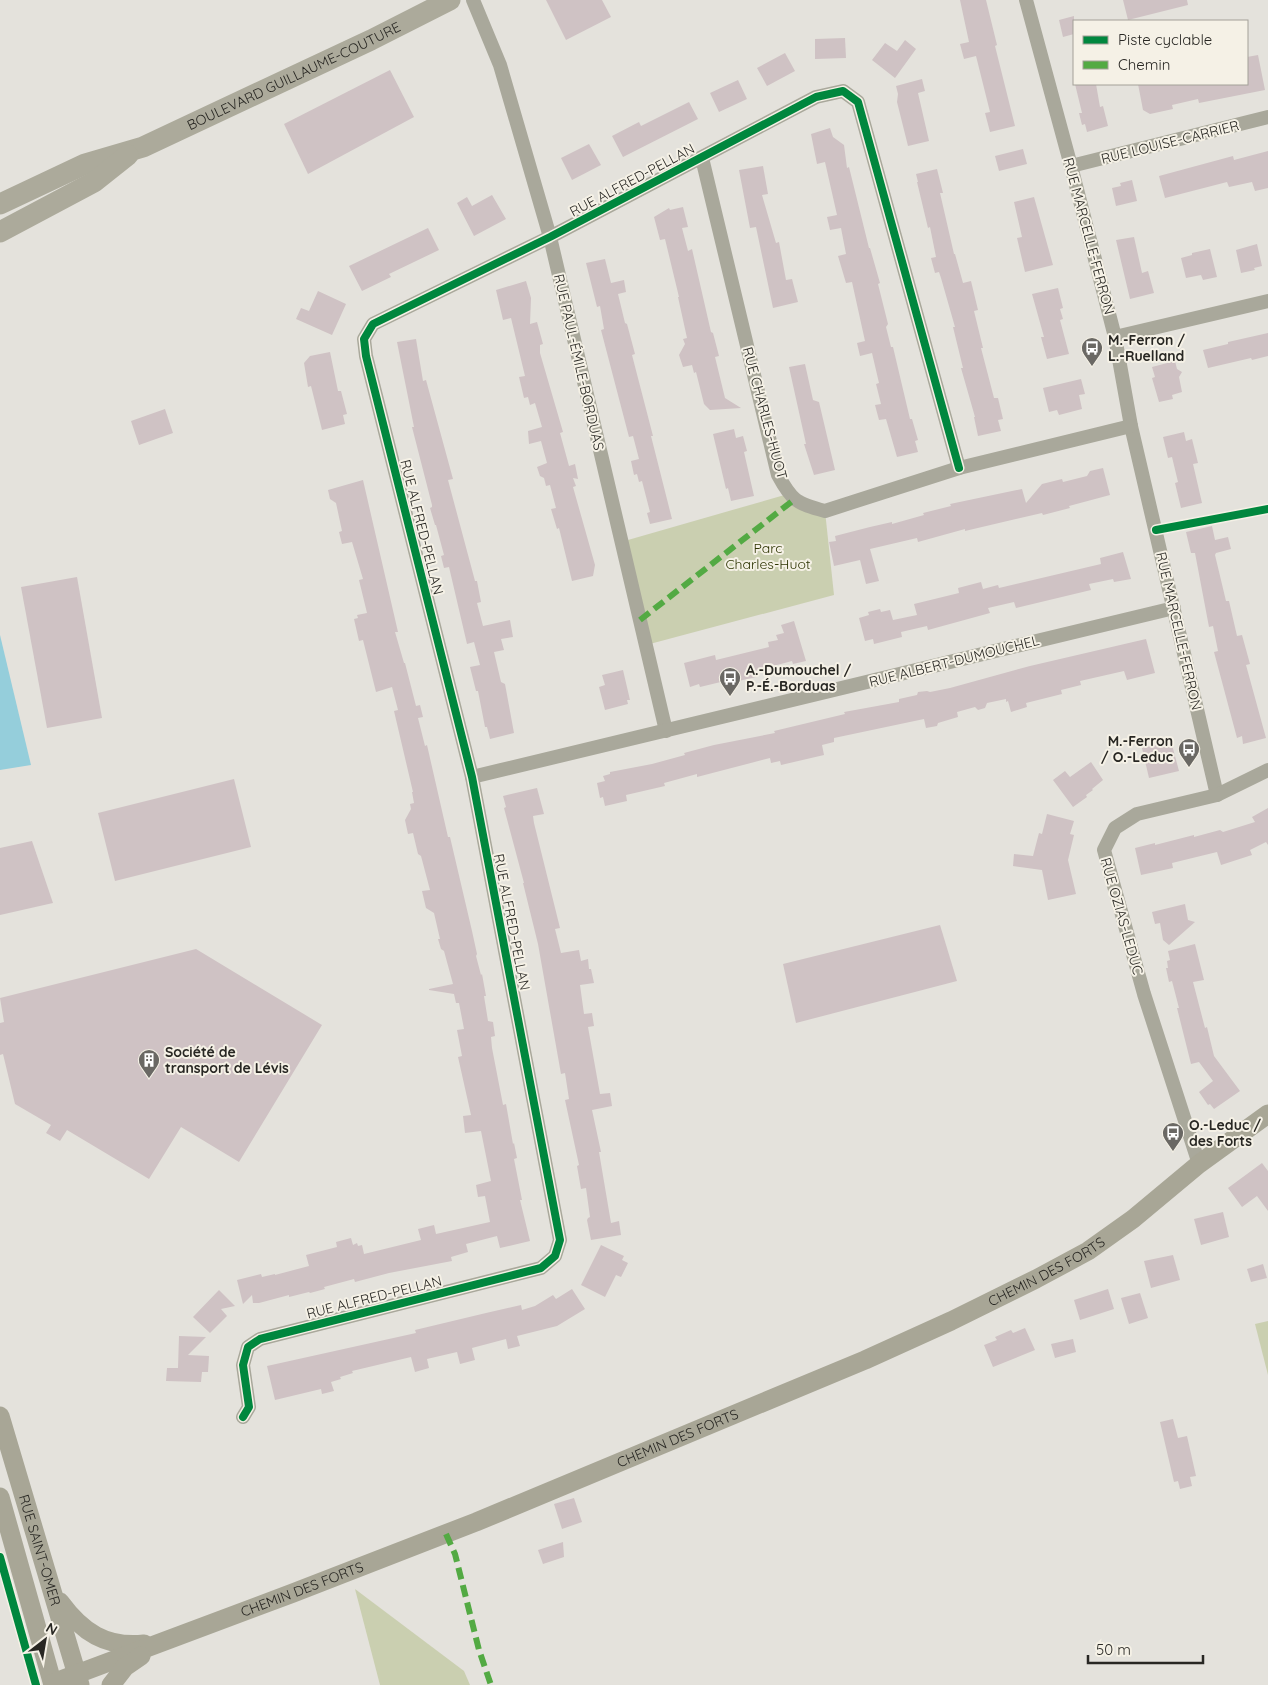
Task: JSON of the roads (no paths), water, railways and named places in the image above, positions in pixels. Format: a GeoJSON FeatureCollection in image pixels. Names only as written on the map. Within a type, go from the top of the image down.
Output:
{"type":"FeatureCollection","features":[{"type":"Feature","properties":{"kind":"main road","name":"BOULEVARD GUILLAUME-COUTURE"},"geometry":{"type":"LineString","coordinates":[[0,204],[85,164],[136,150],[371,40],[450,0]]}},
{"type":"Feature","properties":{"kind":"main road","name":"BOULEVARD GUILLAUME-COUTURE"},"geometry":{"type":"LineString","coordinates":[[0,232],[94,182],[136,150]]}},
{"type":"Feature","properties":{"kind":"street","name":"RUE PAUL-ÉMILE-BORDUAS"},"geometry":{"type":"LineString","coordinates":[[473,0],[500,65],[550,236],[666,731]]}},
{"type":"Feature","properties":{"kind":"street","name":"RUE MARCELLE-FERRON"},"geometry":{"type":"LineString","coordinates":[[1026,0],[1115,337],[1131,426],[1217,795]]}},
{"type":"Feature","properties":{"kind":"street","name":"RUE ALFRED-PELLAN"},"geometry":{"type":"LineString","coordinates":[[243,1416],[249,1407],[243,1365],[248,1347],[260,1339],[541,1268],[555,1256],[560,1240],[472,777],[366,356],[364,339],[373,324],[550,236],[816,97],[844,91],[858,102],[959,468]]}},
{"type":"Feature","properties":{"kind":"street","name":"RUE LOUISE-CARRIER"},"geometry":{"type":"LineString","coordinates":[[1071,166],[1268,117]]}},
{"type":"Feature","properties":{"kind":"street","name":"RUE CHARLES-HUOT"},"geometry":{"type":"LineString","coordinates":[[702,158],[778,475],[788,494],[803,505],[825,511],[959,468],[1131,426]]}},
{"type":"Feature","properties":{"kind":"street"},"geometry":{"type":"LineString","coordinates":[[1115,337],[1268,301]]}},
{"type":"Feature","properties":{"kind":"street","name":"RUE ALBERT-DUMOUCHEL"},"geometry":{"type":"LineString","coordinates":[[472,777],[1174,608]]}},
{"type":"Feature","properties":{"kind":"street","name":"RUE OZIAS-LEDUC"},"geometry":{"type":"LineString","coordinates":[[1199,1164],[1144,994],[1104,850],[1115,828],[1137,814],[1217,795],[1268,770]]}},
{"type":"Feature","properties":{"kind":"street","name":"CHEMIN DES FORTS"},"geometry":{"type":"LineString","coordinates":[[51,1684],[79,1680],[170,1639],[476,1522],[865,1360],[951,1322],[1088,1251],[1133,1219],[1199,1164],[1268,1114]]}},
{"type":"Feature","properties":{"kind":"street","name":"RUE SAINT-OMER"},"geometry":{"type":"LineString","coordinates":[[0,1416],[79,1680]]}},
{"type":"Feature","properties":{"kind":"street","name":"RUE SAINT-OMER"},"geometry":{"type":"LineString","coordinates":[[0,1498],[51,1684]]}},
{"type":"Feature","properties":{"kind":"street"},"geometry":{"type":"LineString","coordinates":[[52,1590],[74,1620],[88,1632],[105,1640],[117,1644],[135,1645],[170,1639]]}},
{"type":"Feature","properties":{"kind":"street"},"geometry":{"type":"LineString","coordinates":[[111,1685],[126,1667],[170,1639]]}},
{"type":"Feature","properties":{"kind":"water"},"geometry":{"type":"Polygon","coordinates":[[[0,635],[31,765],[0,770],[0,635]]]}},
{"type":"Feature","properties":{"kind":"place","name":"M.-Ferron / L.-Ruelland"},"geometry":{"type":"Point","coordinates":[1092,367]}},
{"type":"Feature","properties":{"kind":"place","name":"A.-Dumouchel / P.-É.-Borduas"},"geometry":{"type":"Point","coordinates":[730,697]}},
{"type":"Feature","properties":{"kind":"place","name":"M.-Ferron / O.-Leduc"},"geometry":{"type":"Point","coordinates":[1189,768]}},
{"type":"Feature","properties":{"kind":"place","name":"Société de transport de Lévis"},"geometry":{"type":"Point","coordinates":[149,1079]}},
{"type":"Feature","properties":{"kind":"place","name":"O.-Leduc / des Forts"},"geometry":{"type":"Point","coordinates":[1173,1152]}},
{"type":"Feature","properties":{"kind":"park label","name":"Parc Charles-Huot"},"geometry":{"type":"Point","coordinates":[768,556]}}]}
